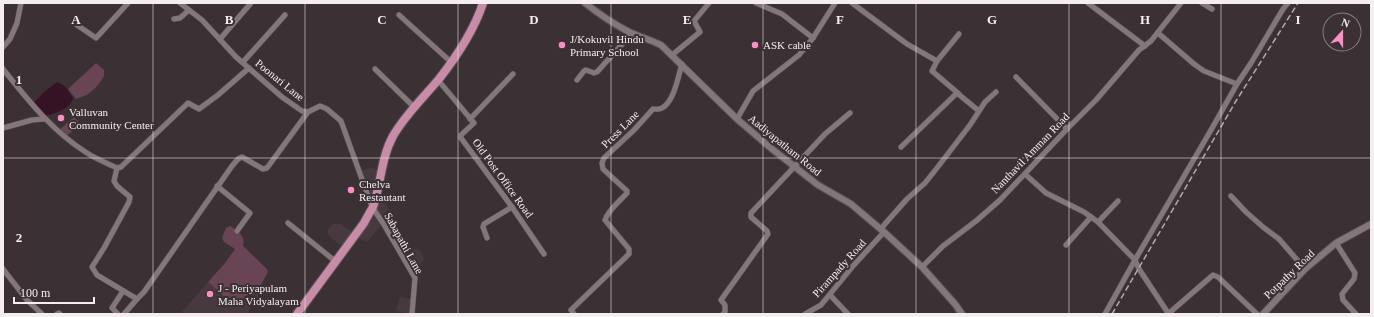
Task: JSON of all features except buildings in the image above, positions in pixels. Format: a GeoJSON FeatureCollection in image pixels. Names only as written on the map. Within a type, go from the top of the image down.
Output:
{"type":"FeatureCollection","features":[{"type":"Feature","properties":{"kind":"main road"},"geometry":{"type":"LineString","coordinates":[[297,314],[364,223],[372,207],[381,170],[392,138],[402,122],[438,80],[469,36],[483,3]]}},
{"type":"Feature","properties":{"kind":"street"},"geometry":{"type":"LineString","coordinates":[[3,48],[10,39],[17,23],[21,3]]}},
{"type":"Feature","properties":{"kind":"street"},"geometry":{"type":"LineString","coordinates":[[77,25],[96,38],[128,3]]}},
{"type":"Feature","properties":{"kind":"street","name":"Poonari Lane"},"geometry":{"type":"LineString","coordinates":[[181,3],[202,20],[249,68],[282,97],[302,111],[308,112],[320,106],[327,109],[341,121],[372,207]]}},
{"type":"Feature","properties":{"kind":"street"},"geometry":{"type":"LineString","coordinates":[[220,39],[252,3]]}},
{"type":"Feature","properties":{"kind":"street","name":"Aadiyapatham Road"},"geometry":{"type":"LineString","coordinates":[[585,3],[601,16],[630,32],[650,39],[672,55],[737,119],[794,167],[818,185],[851,204],[883,231],[922,267],[962,314]]}},
{"type":"Feature","properties":{"kind":"street"},"geometry":{"type":"LineString","coordinates":[[672,55],[700,32],[694,21],[709,3]]}},
{"type":"Feature","properties":{"kind":"street"},"geometry":{"type":"LineString","coordinates":[[756,3],[782,14],[813,38]]}},
{"type":"Feature","properties":{"kind":"street"},"geometry":{"type":"LineString","coordinates":[[737,119],[753,91],[798,55],[818,31],[835,3]]}},
{"type":"Feature","properties":{"kind":"street"},"geometry":{"type":"LineString","coordinates":[[852,3],[907,44],[937,61]]}},
{"type":"Feature","properties":{"kind":"street"},"geometry":{"type":"LineString","coordinates":[[1088,3],[1145,46]]}},
{"type":"Feature","properties":{"kind":"street","name":"Nanthavil Amman Road"},"geometry":{"type":"LineString","coordinates":[[922,267],[943,246],[976,221],[1000,200],[1096,100],[1139,50],[1158,33],[1181,3]]}},
{"type":"Feature","properties":{"kind":"street"},"geometry":{"type":"LineString","coordinates":[[1202,3],[1212,9]]}},
{"type":"Feature","properties":{"kind":"street"},"geometry":{"type":"LineString","coordinates":[[1105,314],[1236,84],[1251,63],[1288,3]]}},
{"type":"Feature","properties":{"kind":"street"},"geometry":{"type":"LineString","coordinates":[[174,19],[180,18],[189,10]]}},
{"type":"Feature","properties":{"kind":"street"},"geometry":{"type":"LineString","coordinates":[[243,62],[286,15]]}},
{"type":"Feature","properties":{"kind":"street"},"geometry":{"type":"LineString","coordinates":[[399,15],[451,62]]}},
{"type":"Feature","properties":{"kind":"street"},"geometry":{"type":"LineString","coordinates":[[577,80],[586,70],[594,73],[597,72],[624,42],[630,32]]}},
{"type":"Feature","properties":{"kind":"street"},"geometry":{"type":"LineString","coordinates":[[1158,33],[1204,71],[1236,84]]}},
{"type":"Feature","properties":{"kind":"street"},"geometry":{"type":"LineString","coordinates":[[959,34],[937,61],[932,71],[979,111]]}},
{"type":"Feature","properties":{"kind":"street","name":"Press Lane"},"geometry":{"type":"LineString","coordinates":[[574,314],[571,310],[629,254],[629,249],[605,220],[607,213],[627,193],[627,190],[603,168],[602,163],[604,158],[634,130],[652,109],[661,109],[667,105],[674,91],[682,64]]}},
{"type":"Feature","properties":{"kind":"street"},"geometry":{"type":"LineString","coordinates":[[137,299],[97,275],[92,267],[129,202],[130,197],[117,186],[114,181],[117,168],[137,153],[188,103],[199,109],[218,95],[249,68]]}},
{"type":"Feature","properties":{"kind":"street"},"geometry":{"type":"LineString","coordinates":[[3,69],[44,119],[88,154],[117,168]]}},
{"type":"Feature","properties":{"kind":"street"},"geometry":{"type":"LineString","coordinates":[[375,69],[414,107]]}},
{"type":"Feature","properties":{"kind":"street"},"geometry":{"type":"LineString","coordinates":[[438,80],[470,119],[513,74]]}},
{"type":"Feature","properties":{"kind":"street"},"geometry":{"type":"LineString","coordinates":[[1016,77],[1068,128]]}},
{"type":"Feature","properties":{"kind":"street","name":"Pirampady Road"},"geometry":{"type":"LineString","coordinates":[[805,314],[821,305],[830,295],[883,231],[888,219],[925,183],[985,102],[996,92]]}},
{"type":"Feature","properties":{"kind":"street"},"geometry":{"type":"LineString","coordinates":[[901,147],[955,95],[959,94]]}},
{"type":"Feature","properties":{"kind":"street"},"geometry":{"type":"LineString","coordinates":[[124,314],[144,292],[217,186],[238,159],[242,157],[263,169],[267,168],[308,112]]}},
{"type":"Feature","properties":{"kind":"street"},"geometry":{"type":"LineString","coordinates":[[723,314],[725,312],[725,305],[721,300],[768,234],[767,231],[751,217],[751,213],[825,134],[850,113]]}},
{"type":"Feature","properties":{"kind":"street"},"geometry":{"type":"LineString","coordinates":[[3,128],[32,120],[44,119]]}},
{"type":"Feature","properties":{"kind":"street","name":"Old Post Office Road"},"geometry":{"type":"LineString","coordinates":[[470,119],[474,123],[461,135],[461,138],[512,207],[544,254]]}},
{"type":"Feature","properties":{"kind":"street"},"geometry":{"type":"LineString","coordinates":[[1025,174],[1046,193],[1084,212],[1098,222],[1135,260],[1138,269],[1168,314],[1213,274],[1257,314]]}},
{"type":"Feature","properties":{"kind":"street"},"geometry":{"type":"LineString","coordinates":[[217,186],[250,213],[237,231]]}},
{"type":"Feature","properties":{"kind":"street"},"geometry":{"type":"LineString","coordinates":[[1231,196],[1246,212],[1279,239],[1306,269]]}},
{"type":"Feature","properties":{"kind":"street"},"geometry":{"type":"LineString","coordinates":[[1098,222],[1118,201]]}},
{"type":"Feature","properties":{"kind":"street","name":"Sabapathi Lane"},"geometry":{"type":"LineString","coordinates":[[372,207],[383,223],[414,278],[412,314]]}},
{"type":"Feature","properties":{"kind":"street"},"geometry":{"type":"LineString","coordinates":[[487,238],[483,227],[484,224],[512,207]]}},
{"type":"Feature","properties":{"kind":"street"},"geometry":{"type":"LineString","coordinates":[[1066,245],[1091,217]]}},
{"type":"Feature","properties":{"kind":"street"},"geometry":{"type":"LineString","coordinates":[[288,223],[335,261]]}},
{"type":"Feature","properties":{"kind":"street","name":"Potpathy Road"},"geometry":{"type":"LineString","coordinates":[[1263,314],[1306,269],[1336,244],[1371,224]]}},
{"type":"Feature","properties":{"kind":"street"},"geometry":{"type":"LineString","coordinates":[[1336,244],[1355,273],[1354,279],[1342,294],[1343,300],[1356,314]]}},
{"type":"Feature","properties":{"kind":"street"},"geometry":{"type":"LineString","coordinates":[[3,269],[27,300],[42,314]]}},
{"type":"Feature","properties":{"kind":"street"},"geometry":{"type":"LineString","coordinates":[[118,314],[112,308],[123,291]]}},
{"type":"Feature","properties":{"kind":"street"},"geometry":{"type":"LineString","coordinates":[[830,295],[848,314]]}},
{"type":"Feature","properties":{"kind":"shaded area"},"geometry":{"type":"Polygon","coordinates":[[[96,63],[104,70],[104,76],[93,90],[76,99],[68,89],[96,63]]]}},
{"type":"Feature","properties":{"kind":"shaded area"},"geometry":{"type":"Polygon","coordinates":[[[57,82],[65,86],[73,98],[72,102],[66,108],[45,116],[33,104],[44,92],[57,82]]]}},
{"type":"Feature","properties":{"kind":"shaded area"},"geometry":{"type":"Polygon","coordinates":[[[74,117],[80,123],[65,138],[57,132],[74,117]]]}},
{"type":"Feature","properties":{"kind":"shaded area"},"geometry":{"type":"Polygon","coordinates":[[[371,168],[381,170],[376,193],[384,201],[388,209],[380,219],[383,223],[367,242],[354,234],[372,207],[359,171],[371,168]]]}},
{"type":"Feature","properties":{"kind":"shaded area"},"geometry":{"type":"Polygon","coordinates":[[[332,224],[341,224],[354,234],[345,248],[331,238],[328,234],[328,230],[332,224]]]}},
{"type":"Feature","properties":{"kind":"shaded area"},"geometry":{"type":"Polygon","coordinates":[[[230,226],[241,234],[244,243],[243,246],[267,269],[268,272],[261,285],[254,287],[236,307],[208,282],[235,249],[224,242],[222,238],[226,228],[230,226]]]}},
{"type":"Feature","properties":{"kind":"shaded area"},"geometry":{"type":"Polygon","coordinates":[[[412,249],[419,250],[424,259],[419,266],[410,270],[403,257],[412,249]]]}},
{"type":"Feature","properties":{"kind":"shaded area","name":"J - Periyapulam Maha Vidyalayam"},"geometry":{"type":"Polygon","coordinates":[[[208,282],[236,306],[254,287],[261,285],[263,289],[246,314],[184,314],[182,312],[208,282]]]}},
{"type":"Feature","properties":{"kind":"shaded area"},"geometry":{"type":"Polygon","coordinates":[[[400,297],[414,300],[412,314],[396,311],[400,297]]]}},
{"type":"Feature","properties":{"kind":"railway"},"geometry":{"type":"LineString","coordinates":[[1112,314],[1236,101],[1298,3]]}},
{"type":"Feature","properties":{"kind":"place","name":"J/Kokuvil Hindu Primary School"},"geometry":{"type":"Point","coordinates":[562,45]}},
{"type":"Feature","properties":{"kind":"place","name":"ASK cable"},"geometry":{"type":"Point","coordinates":[755,45]}},
{"type":"Feature","properties":{"kind":"place","name":"Valluvan Community Center"},"geometry":{"type":"Point","coordinates":[61,118]}},
{"type":"Feature","properties":{"kind":"place","name":"Chelva Restautant"},"geometry":{"type":"Point","coordinates":[351,190]}},
{"type":"Feature","properties":{"kind":"place","name":"J - Periyapulam Maha Vidyalayam"},"geometry":{"type":"Point","coordinates":[210,294]}}]}
